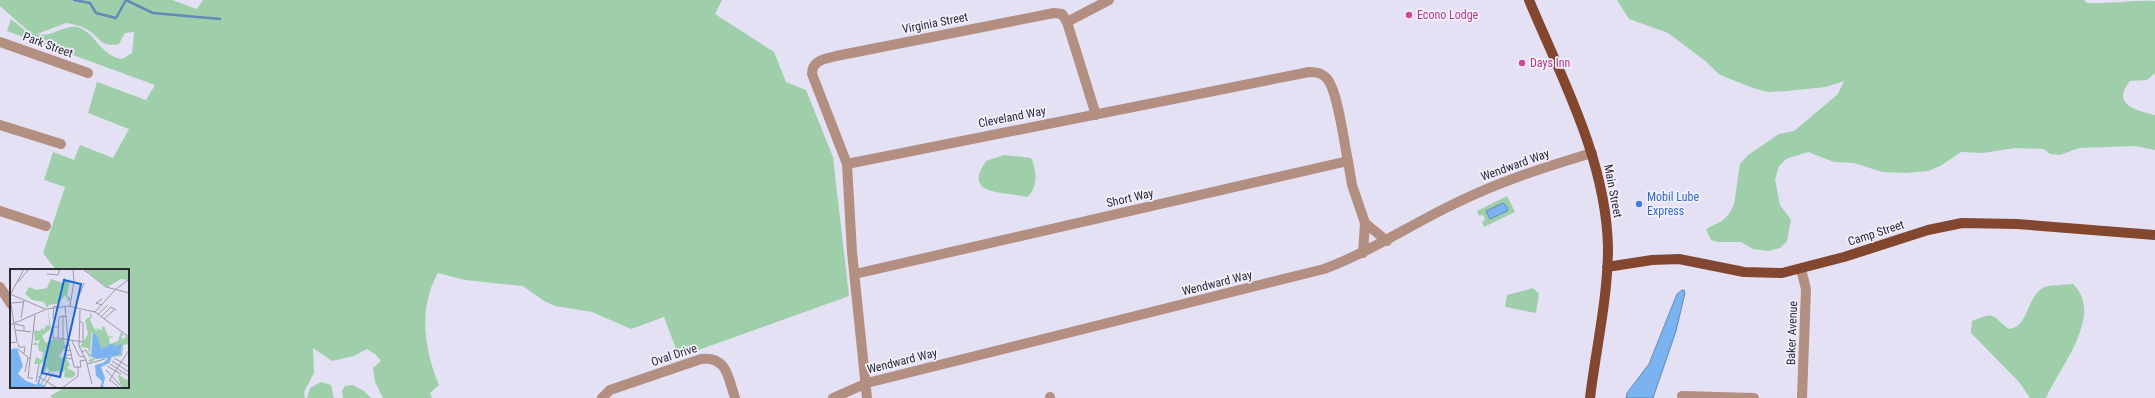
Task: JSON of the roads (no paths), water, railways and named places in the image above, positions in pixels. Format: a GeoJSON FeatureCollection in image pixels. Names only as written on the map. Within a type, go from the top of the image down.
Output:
{"type":"FeatureCollection","features":[{"type":"Feature","properties":{"kind":"main road","name":"Main Street"},"geometry":{"type":"LineString","coordinates":[[1529,0],[1592,153],[1602,195],[1606,223],[1606,284],[1590,398]]}},
{"type":"Feature","properties":{"kind":"main road","name":"Camp Street"},"geometry":{"type":"LineString","coordinates":[[1606,267],[1666,259],[1693,261],[1744,272],[1772,274],[1801,269],[1928,230],[1962,223],[2017,224],[2155,235]]}},
{"type":"Feature","properties":{"kind":"street"},"geometry":{"type":"LineString","coordinates":[[1096,115],[1067,22],[1109,0]]}},
{"type":"Feature","properties":{"kind":"street","name":"Virginia Street"},"geometry":{"type":"LineString","coordinates":[[847,164],[814,83],[812,69],[815,64],[821,60],[1054,13],[1062,14],[1067,22]]}},
{"type":"Feature","properties":{"kind":"street","name":"Park Street"},"geometry":{"type":"LineString","coordinates":[[0,42],[88,73]]}},
{"type":"Feature","properties":{"kind":"street","name":"Cleveland Way"},"geometry":{"type":"LineString","coordinates":[[847,164],[1294,74],[1318,72],[1328,80],[1331,86],[1348,162]]}},
{"type":"Feature","properties":{"kind":"street"},"geometry":{"type":"LineString","coordinates":[[0,125],[62,144]]}},
{"type":"Feature","properties":{"kind":"street","name":"Wendward Way"},"geometry":{"type":"LineString","coordinates":[[833,398],[867,383],[1324,269],[1363,253],[1453,204],[1491,187],[1592,153]]}},
{"type":"Feature","properties":{"kind":"street"},"geometry":{"type":"LineString","coordinates":[[1348,162],[1352,185],[1365,223],[1363,253]]}},
{"type":"Feature","properties":{"kind":"street","name":"Short Way"},"geometry":{"type":"LineString","coordinates":[[855,274],[1348,162]]}},
{"type":"Feature","properties":{"kind":"street"},"geometry":{"type":"LineString","coordinates":[[847,164],[855,274],[867,383],[867,398]]}},
{"type":"Feature","properties":{"kind":"street"},"geometry":{"type":"LineString","coordinates":[[0,211],[46,226]]}},
{"type":"Feature","properties":{"kind":"street"},"geometry":{"type":"LineString","coordinates":[[1365,223],[1387,240]]}},
{"type":"Feature","properties":{"kind":"street","name":"Baker Avenue"},"geometry":{"type":"LineString","coordinates":[[1801,269],[1806,289],[1802,398]]}},
{"type":"Feature","properties":{"kind":"street"},"geometry":{"type":"LineString","coordinates":[[0,287],[10,302]]}},
{"type":"Feature","properties":{"kind":"street","name":"Oval Drive"},"geometry":{"type":"LineString","coordinates":[[602,398],[610,390],[701,359],[711,358],[724,366],[735,398]]}},
{"type":"Feature","properties":{"kind":"street"},"geometry":{"type":"LineString","coordinates":[[1682,396],[1754,398]]}},
{"type":"Feature","properties":{"kind":"water"},"geometry":{"type":"Polygon","coordinates":[[[1503,203],[1508,208],[1507,211],[1490,219],[1486,211],[1503,203]]]}},
{"type":"Feature","properties":{"kind":"water"},"geometry":{"type":"Polygon","coordinates":[[[1684,290],[1685,293],[1676,331],[1653,398],[1626,398],[1627,393],[1649,364],[1677,294],[1684,290]]]}},
{"type":"Feature","properties":{"kind":"waterway"},"geometry":{"type":"LineString","coordinates":[[74,0],[90,3],[96,13],[116,18],[126,0],[153,13],[220,19]]}},
{"type":"Feature","properties":{"kind":"place","name":"Econo Lodge"},"geometry":{"type":"Point","coordinates":[1409,15]}},
{"type":"Feature","properties":{"kind":"place","name":"Days Inn"},"geometry":{"type":"Point","coordinates":[1522,63]}},
{"type":"Feature","properties":{"kind":"place","name":"Mobil Lube Express"},"geometry":{"type":"Point","coordinates":[1639,204]}}]}
